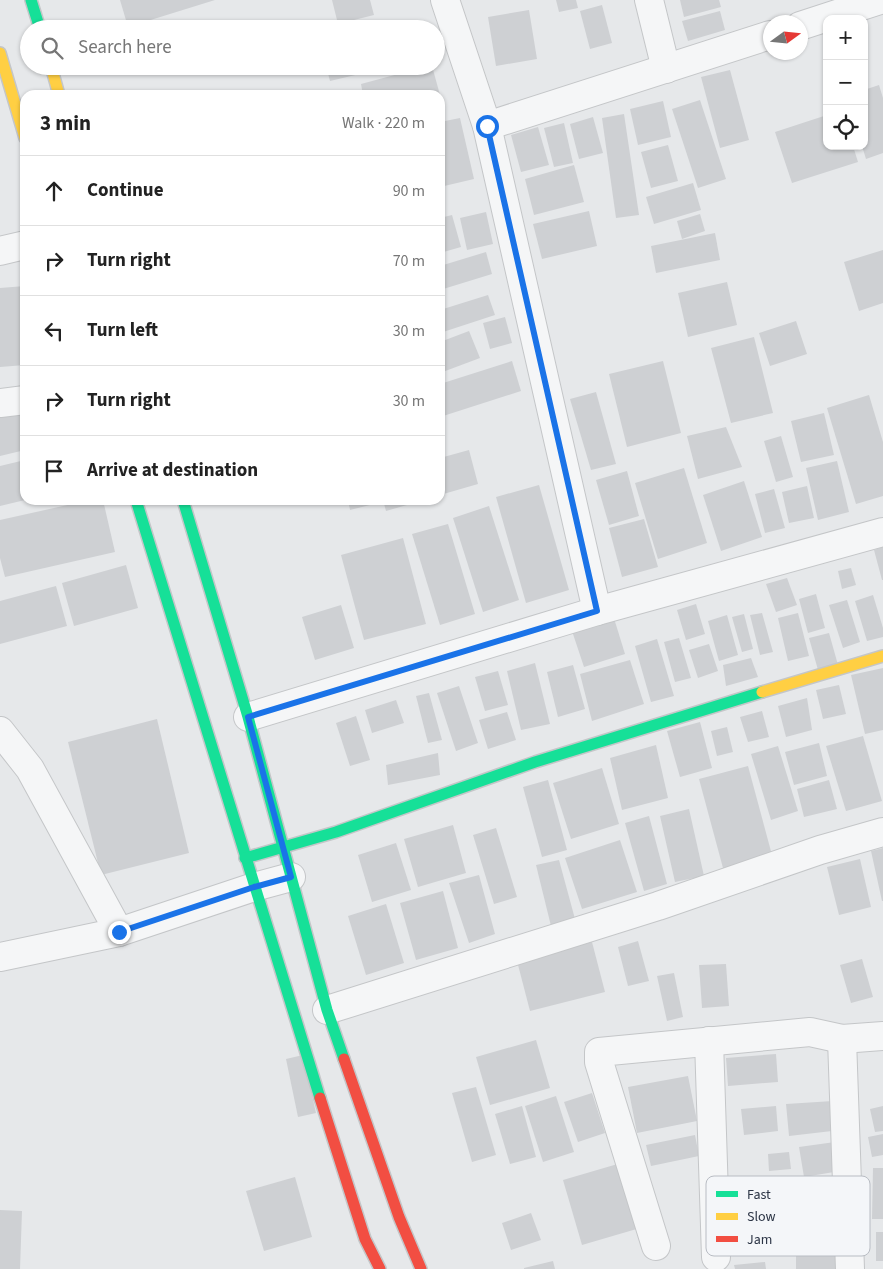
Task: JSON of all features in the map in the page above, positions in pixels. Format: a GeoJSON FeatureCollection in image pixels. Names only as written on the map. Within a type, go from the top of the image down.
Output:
{"type":"FeatureCollection","features":[{"type":"Feature","properties":{"kind":"main road"},"geometry":{"type":"LineString","coordinates":[[31,0],[37,20]]}},
{"type":"Feature","properties":{"kind":"main road"},"geometry":{"type":"LineString","coordinates":[[0,53],[20,121]]}},
{"type":"Feature","properties":{"kind":"main road"},"geometry":{"type":"LineString","coordinates":[[53,75],[58,90]]}},
{"type":"Feature","properties":{"kind":"main road"},"geometry":{"type":"LineString","coordinates":[[138,505],[245,858],[365,1239],[380,1269]]}},
{"type":"Feature","properties":{"kind":"main road"},"geometry":{"type":"LineString","coordinates":[[184,505],[248,717],[306,928],[326,1010],[399,1217],[421,1269]]}},
{"type":"Feature","properties":{"kind":"main road"},"geometry":{"type":"LineString","coordinates":[[245,858],[283,849],[487,778],[626,733],[883,656]]}},
{"type":"Feature","properties":{"kind":"street"},"geometry":{"type":"LineString","coordinates":[[445,0],[487,126],[597,611]]}},
{"type":"Feature","properties":{"kind":"street"},"geometry":{"type":"LineString","coordinates":[[649,0],[666,68]]}},
{"type":"Feature","properties":{"kind":"street"},"geometry":{"type":"LineString","coordinates":[[808,23],[880,0]]}},
{"type":"Feature","properties":{"kind":"street"},"geometry":{"type":"LineString","coordinates":[[487,126],[763,37]]}},
{"type":"Feature","properties":{"kind":"street"},"geometry":{"type":"LineString","coordinates":[[0,250],[20,246]]}},
{"type":"Feature","properties":{"kind":"street"},"geometry":{"type":"LineString","coordinates":[[0,403],[20,401]]}},
{"type":"Feature","properties":{"kind":"street"},"geometry":{"type":"LineString","coordinates":[[248,717],[597,611],[883,532]]}},
{"type":"Feature","properties":{"kind":"street"},"geometry":{"type":"LineString","coordinates":[[0,731],[30,769],[119,932]]}},
{"type":"Feature","properties":{"kind":"street"},"geometry":{"type":"LineString","coordinates":[[326,1010],[658,906],[820,850],[883,832]]}},
{"type":"Feature","properties":{"kind":"street"},"geometry":{"type":"LineString","coordinates":[[0,957],[119,932],[254,887],[291,877]]}},
{"type":"Feature","properties":{"kind":"street"},"geometry":{"type":"LineString","coordinates":[[656,1246],[599,1062],[599,1052],[810,1032],[842,1039],[883,1036]]}},
{"type":"Feature","properties":{"kind":"street"},"geometry":{"type":"LineString","coordinates":[[842,1039],[847,1176]]}},
{"type":"Feature","properties":{"kind":"street"},"geometry":{"type":"LineString","coordinates":[[709,1041],[713,1176]]}},
{"type":"Feature","properties":{"kind":"street"},"geometry":{"type":"LineString","coordinates":[[850,1256],[850,1269]]}},
{"type":"Feature","properties":{"kind":"building"},"geometry":{"type":"Polygon","coordinates":[[[120,0],[215,0],[151,20],[126,20],[120,0]]]}},
{"type":"Feature","properties":{"kind":"building"},"geometry":{"type":"Polygon","coordinates":[[[332,0],[370,0],[374,15],[354,20],[337,20],[332,0]]]}},
{"type":"Feature","properties":{"kind":"building"},"geometry":{"type":"Polygon","coordinates":[[[556,0],[576,0],[578,8],[559,12],[556,0]]]}},
{"type":"Feature","properties":{"kind":"building"},"geometry":{"type":"Polygon","coordinates":[[[680,0],[719,0],[721,7],[684,17],[680,0]]]}},
{"type":"Feature","properties":{"kind":"building"},"geometry":{"type":"Polygon","coordinates":[[[602,5],[612,43],[590,49],[580,11],[602,5]]]}},
{"type":"Feature","properties":{"kind":"building"},"geometry":{"type":"Polygon","coordinates":[[[529,10],[537,59],[496,66],[488,17],[529,10]]]}},
{"type":"Feature","properties":{"kind":"building"},"geometry":{"type":"Polygon","coordinates":[[[720,11],[725,30],[688,41],[682,21],[720,11]]]}},
{"type":"Feature","properties":{"kind":"building"},"geometry":{"type":"Polygon","coordinates":[[[730,70],[749,140],[720,148],[701,77],[730,70]]]}},
{"type":"Feature","properties":{"kind":"building"},"geometry":{"type":"Polygon","coordinates":[[[328,75],[355,75],[330,81],[328,75]]]}},
{"type":"Feature","properties":{"kind":"building"},"geometry":{"type":"Polygon","coordinates":[[[394,75],[434,75],[439,90],[362,90],[361,84],[394,75]]]}},
{"type":"Feature","properties":{"kind":"building"},"geometry":{"type":"Polygon","coordinates":[[[879,85],[883,98],[883,153],[866,159],[863,150],[868,150],[868,89],[879,85]]]}},
{"type":"Feature","properties":{"kind":"building"},"geometry":{"type":"Polygon","coordinates":[[[700,100],[726,179],[698,188],[672,109],[700,100]]]}},
{"type":"Feature","properties":{"kind":"building"},"geometry":{"type":"Polygon","coordinates":[[[663,101],[671,137],[638,145],[630,109],[663,101]]]}},
{"type":"Feature","properties":{"kind":"building"},"geometry":{"type":"Polygon","coordinates":[[[624,114],[639,215],[616,218],[602,118],[624,114]]]}},
{"type":"Feature","properties":{"kind":"building"},"geometry":{"type":"Polygon","coordinates":[[[823,116],[823,150],[854,150],[858,162],[792,183],[775,132],[823,116]]]}},
{"type":"Feature","properties":{"kind":"building"},"geometry":{"type":"Polygon","coordinates":[[[593,117],[603,153],[579,159],[570,124],[593,117]]]}},
{"type":"Feature","properties":{"kind":"building"},"geometry":{"type":"Polygon","coordinates":[[[460,118],[474,179],[445,186],[445,121],[460,118]]]}},
{"type":"Feature","properties":{"kind":"building"},"geometry":{"type":"Polygon","coordinates":[[[564,123],[573,163],[554,167],[544,128],[564,123]]]}},
{"type":"Feature","properties":{"kind":"building"},"geometry":{"type":"Polygon","coordinates":[[[538,127],[549,165],[521,172],[511,135],[538,127]]]}},
{"type":"Feature","properties":{"kind":"building"},"geometry":{"type":"Polygon","coordinates":[[[668,145],[678,181],[651,188],[641,152],[668,145]]]}},
{"type":"Feature","properties":{"kind":"building"},"geometry":{"type":"Polygon","coordinates":[[[574,165],[584,202],[534,215],[525,179],[574,165]]]}},
{"type":"Feature","properties":{"kind":"building"},"geometry":{"type":"Polygon","coordinates":[[[693,183],[701,210],[654,224],[646,197],[693,183]]]}},
{"type":"Feature","properties":{"kind":"building"},"geometry":{"type":"Polygon","coordinates":[[[589,211],[597,246],[542,259],[533,224],[589,211]]]}},
{"type":"Feature","properties":{"kind":"building"},"geometry":{"type":"Polygon","coordinates":[[[486,212],[493,244],[467,250],[460,218],[486,212]]]}},
{"type":"Feature","properties":{"kind":"building"},"geometry":{"type":"Polygon","coordinates":[[[700,214],[705,231],[682,239],[677,221],[700,214]]]}},
{"type":"Feature","properties":{"kind":"building"},"geometry":{"type":"Polygon","coordinates":[[[452,215],[461,247],[445,252],[445,217],[452,215]]]}},
{"type":"Feature","properties":{"kind":"building"},"geometry":{"type":"Polygon","coordinates":[[[715,233],[720,260],[656,273],[651,246],[715,233]]]}},
{"type":"Feature","properties":{"kind":"building"},"geometry":{"type":"Polygon","coordinates":[[[883,250],[883,303],[859,311],[844,262],[883,250]]]}},
{"type":"Feature","properties":{"kind":"building"},"geometry":{"type":"Polygon","coordinates":[[[486,252],[492,274],[445,288],[445,264],[486,252]]]}},
{"type":"Feature","properties":{"kind":"building"},"geometry":{"type":"Polygon","coordinates":[[[727,282],[737,325],[688,337],[678,293],[727,282]]]}},
{"type":"Feature","properties":{"kind":"building"},"geometry":{"type":"Polygon","coordinates":[[[20,286],[20,365],[0,367],[0,288],[20,286]]]}},
{"type":"Feature","properties":{"kind":"building"},"geometry":{"type":"Polygon","coordinates":[[[488,295],[495,315],[445,331],[445,308],[488,295]]]}},
{"type":"Feature","properties":{"kind":"building"},"geometry":{"type":"Polygon","coordinates":[[[505,317],[512,343],[490,349],[483,323],[505,317]]]}},
{"type":"Feature","properties":{"kind":"building"},"geometry":{"type":"Polygon","coordinates":[[[796,321],[807,354],[770,366],[759,333],[796,321]]]}},
{"type":"Feature","properties":{"kind":"building"},"geometry":{"type":"Polygon","coordinates":[[[469,331],[480,358],[445,371],[445,340],[469,331]]]}},
{"type":"Feature","properties":{"kind":"building"},"geometry":{"type":"Polygon","coordinates":[[[754,337],[773,413],[731,423],[711,348],[754,337]]]}},
{"type":"Feature","properties":{"kind":"building"},"geometry":{"type":"Polygon","coordinates":[[[512,361],[521,391],[445,415],[445,382],[512,361]]]}},
{"type":"Feature","properties":{"kind":"building"},"geometry":{"type":"Polygon","coordinates":[[[663,361],[681,433],[627,447],[609,374],[663,361]]]}},
{"type":"Feature","properties":{"kind":"building"},"geometry":{"type":"Polygon","coordinates":[[[596,392],[616,464],[591,470],[570,399],[596,392]]]}},
{"type":"Feature","properties":{"kind":"building"},"geometry":{"type":"Polygon","coordinates":[[[869,395],[883,442],[883,496],[856,504],[827,408],[869,395]]]}},
{"type":"Feature","properties":{"kind":"building"},"geometry":{"type":"Polygon","coordinates":[[[20,412],[20,451],[0,456],[0,417],[20,412]]]}},
{"type":"Feature","properties":{"kind":"building"},"geometry":{"type":"Polygon","coordinates":[[[824,413],[834,455],[801,462],[791,421],[824,413]]]}},
{"type":"Feature","properties":{"kind":"building"},"geometry":{"type":"Polygon","coordinates":[[[726,427],[742,467],[698,479],[687,436],[726,427]]]}},
{"type":"Feature","properties":{"kind":"building"},"geometry":{"type":"Polygon","coordinates":[[[781,436],[793,477],[776,482],[764,441],[781,436]]]}},
{"type":"Feature","properties":{"kind":"building"},"geometry":{"type":"Polygon","coordinates":[[[469,450],[478,484],[445,494],[445,457],[469,450]]]}},
{"type":"Feature","properties":{"kind":"building"},"geometry":{"type":"Polygon","coordinates":[[[20,461],[20,501],[0,506],[0,466],[20,461]]]}},
{"type":"Feature","properties":{"kind":"building"},"geometry":{"type":"Polygon","coordinates":[[[837,461],[849,512],[818,520],[806,468],[837,461]]]}},
{"type":"Feature","properties":{"kind":"building"},"geometry":{"type":"Polygon","coordinates":[[[684,468],[707,543],[658,559],[635,483],[684,468]]]}},
{"type":"Feature","properties":{"kind":"building"},"geometry":{"type":"Polygon","coordinates":[[[627,471],[639,516],[609,525],[596,480],[627,471]]]}},
{"type":"Feature","properties":{"kind":"building"},"geometry":{"type":"Polygon","coordinates":[[[744,481],[762,537],[721,551],[703,495],[744,481]]]}},
{"type":"Feature","properties":{"kind":"building"},"geometry":{"type":"Polygon","coordinates":[[[539,485],[569,590],[526,603],[496,497],[539,485]]]}},
{"type":"Feature","properties":{"kind":"building"},"geometry":{"type":"Polygon","coordinates":[[[807,486],[814,518],[789,523],[782,492],[807,486]]]}},
{"type":"Feature","properties":{"kind":"building"},"geometry":{"type":"Polygon","coordinates":[[[774,489],[785,528],[765,533],[755,494],[774,489]]]}},
{"type":"Feature","properties":{"kind":"building"},"geometry":{"type":"Polygon","coordinates":[[[68,505],[104,505],[115,552],[5,577],[0,558],[0,520],[68,505]]]}},
{"type":"Feature","properties":{"kind":"building"},"geometry":{"type":"Polygon","coordinates":[[[349,505],[370,505],[350,510],[349,505]]]}},
{"type":"Feature","properties":{"kind":"building"},"geometry":{"type":"Polygon","coordinates":[[[384,505],[407,505],[386,511],[384,505]]]}},
{"type":"Feature","properties":{"kind":"building"},"geometry":{"type":"Polygon","coordinates":[[[489,506],[519,600],[483,612],[453,518],[489,506]]]}},
{"type":"Feature","properties":{"kind":"building"},"geometry":{"type":"Polygon","coordinates":[[[644,519],[658,567],[622,577],[609,528],[644,519]]]}},
{"type":"Feature","properties":{"kind":"building"},"geometry":{"type":"Polygon","coordinates":[[[448,524],[475,614],[440,625],[412,534],[448,524]]]}},
{"type":"Feature","properties":{"kind":"building"},"geometry":{"type":"Polygon","coordinates":[[[403,538],[426,624],[364,640],[341,555],[403,538]]]}},
{"type":"Feature","properties":{"kind":"building"},"geometry":{"type":"Polygon","coordinates":[[[883,547],[883,580],[882,580],[874,550],[883,547]]]}},
{"type":"Feature","properties":{"kind":"building"},"geometry":{"type":"Polygon","coordinates":[[[126,565],[138,608],[74,626],[62,583],[126,565]]]}},
{"type":"Feature","properties":{"kind":"building"},"geometry":{"type":"Polygon","coordinates":[[[851,568],[856,585],[842,589],[838,571],[851,568]]]}},
{"type":"Feature","properties":{"kind":"building"},"geometry":{"type":"Polygon","coordinates":[[[787,578],[797,605],[776,612],[766,584],[787,578]]]}},
{"type":"Feature","properties":{"kind":"building"},"geometry":{"type":"Polygon","coordinates":[[[56,586],[67,626],[0,644],[0,601],[56,586]]]}},
{"type":"Feature","properties":{"kind":"building"},"geometry":{"type":"Polygon","coordinates":[[[816,594],[825,628],[808,633],[799,599],[816,594]]]}},
{"type":"Feature","properties":{"kind":"building"},"geometry":{"type":"Polygon","coordinates":[[[873,595],[883,628],[883,637],[867,641],[855,601],[873,595]]]}},
{"type":"Feature","properties":{"kind":"building"},"geometry":{"type":"Polygon","coordinates":[[[847,600],[860,642],[843,648],[829,605],[847,600]]]}},
{"type":"Feature","properties":{"kind":"building"},"geometry":{"type":"Polygon","coordinates":[[[696,604],[705,634],[686,640],[677,610],[696,604]]]}},
{"type":"Feature","properties":{"kind":"building"},"geometry":{"type":"Polygon","coordinates":[[[341,605],[354,648],[315,660],[302,617],[341,605]]]}},
{"type":"Feature","properties":{"kind":"building"},"geometry":{"type":"Polygon","coordinates":[[[762,613],[773,652],[760,655],[750,615],[762,613]]]}},
{"type":"Feature","properties":{"kind":"building"},"geometry":{"type":"Polygon","coordinates":[[[798,613],[809,656],[788,661],[778,618],[798,613]]]}},
{"type":"Feature","properties":{"kind":"building"},"geometry":{"type":"Polygon","coordinates":[[[744,614],[753,649],[742,652],[732,617],[744,614]]]}},
{"type":"Feature","properties":{"kind":"building"},"geometry":{"type":"Polygon","coordinates":[[[613,615],[625,654],[584,667],[571,628],[613,615]]]}},
{"type":"Feature","properties":{"kind":"building"},"geometry":{"type":"Polygon","coordinates":[[[727,615],[738,655],[719,661],[708,621],[727,615]]]}},
{"type":"Feature","properties":{"kind":"building"},"geometry":{"type":"Polygon","coordinates":[[[829,633],[838,665],[818,670],[809,638],[829,633]]]}},
{"type":"Feature","properties":{"kind":"building"},"geometry":{"type":"Polygon","coordinates":[[[679,638],[691,678],[675,682],[664,642],[679,638]]]}},
{"type":"Feature","properties":{"kind":"building"},"geometry":{"type":"Polygon","coordinates":[[[657,639],[674,696],[651,702],[635,646],[657,639]]]}},
{"type":"Feature","properties":{"kind":"building"},"geometry":{"type":"Polygon","coordinates":[[[709,644],[718,671],[698,678],[689,650],[709,644]]]}},
{"type":"Feature","properties":{"kind":"building"},"geometry":{"type":"Polygon","coordinates":[[[751,658],[758,677],[726,686],[723,665],[751,658]]]}},
{"type":"Feature","properties":{"kind":"building"},"geometry":{"type":"Polygon","coordinates":[[[630,660],[644,704],[592,721],[580,674],[630,660]]]}},
{"type":"Feature","properties":{"kind":"building"},"geometry":{"type":"Polygon","coordinates":[[[535,663],[550,724],[521,730],[507,671],[535,663]]]}},
{"type":"Feature","properties":{"kind":"building"},"geometry":{"type":"Polygon","coordinates":[[[573,665],[585,709],[558,717],[547,672],[573,665]]]}},
{"type":"Feature","properties":{"kind":"building"},"geometry":{"type":"Polygon","coordinates":[[[883,668],[883,730],[865,734],[851,675],[883,668]]]}},
{"type":"Feature","properties":{"kind":"building"},"geometry":{"type":"Polygon","coordinates":[[[498,671],[508,705],[485,711],[475,677],[498,671]]]}},
{"type":"Feature","properties":{"kind":"building"},"geometry":{"type":"Polygon","coordinates":[[[839,685],[846,714],[823,719],[816,690],[839,685]]]}},
{"type":"Feature","properties":{"kind":"building"},"geometry":{"type":"Polygon","coordinates":[[[459,686],[478,743],[456,751],[437,693],[459,686]]]}},
{"type":"Feature","properties":{"kind":"building"},"geometry":{"type":"Polygon","coordinates":[[[429,693],[442,740],[428,743],[416,696],[429,693]]]}},
{"type":"Feature","properties":{"kind":"building"},"geometry":{"type":"Polygon","coordinates":[[[807,698],[812,730],[786,737],[778,706],[807,698]]]}},
{"type":"Feature","properties":{"kind":"building"},"geometry":{"type":"Polygon","coordinates":[[[396,700],[404,723],[372,733],[365,710],[396,700]]]}},
{"type":"Feature","properties":{"kind":"building"},"geometry":{"type":"Polygon","coordinates":[[[762,711],[769,737],[748,742],[740,717],[762,711]]]}},
{"type":"Feature","properties":{"kind":"building"},"geometry":{"type":"Polygon","coordinates":[[[507,712],[516,740],[488,749],[479,720],[507,712]]]}},
{"type":"Feature","properties":{"kind":"building"},"geometry":{"type":"Polygon","coordinates":[[[356,716],[370,760],[350,766],[336,723],[356,716]]]}},
{"type":"Feature","properties":{"kind":"building"},"geometry":{"type":"Polygon","coordinates":[[[157,719],[189,853],[101,875],[68,742],[157,719]]]}},
{"type":"Feature","properties":{"kind":"building"},"geometry":{"type":"Polygon","coordinates":[[[700,722],[712,768],[680,777],[667,731],[700,722]]]}},
{"type":"Feature","properties":{"kind":"building"},"geometry":{"type":"Polygon","coordinates":[[[727,727],[733,752],[717,756],[711,731],[727,727]]]}},
{"type":"Feature","properties":{"kind":"building"},"geometry":{"type":"Polygon","coordinates":[[[863,736],[882,801],[846,811],[826,746],[863,736]]]}},
{"type":"Feature","properties":{"kind":"building"},"geometry":{"type":"Polygon","coordinates":[[[819,743],[827,776],[794,785],[785,752],[819,743]]]}},
{"type":"Feature","properties":{"kind":"building"},"geometry":{"type":"Polygon","coordinates":[[[656,745],[668,798],[622,810],[610,758],[656,745]]]}},
{"type":"Feature","properties":{"kind":"building"},"geometry":{"type":"Polygon","coordinates":[[[778,746],[798,811],[771,820],[751,754],[778,746]]]}},
{"type":"Feature","properties":{"kind":"building"},"geometry":{"type":"Polygon","coordinates":[[[438,753],[440,775],[388,785],[386,765],[438,753]]]}},
{"type":"Feature","properties":{"kind":"building"},"geometry":{"type":"Polygon","coordinates":[[[748,766],[772,855],[723,868],[699,779],[748,766]]]}},
{"type":"Feature","properties":{"kind":"building"},"geometry":{"type":"Polygon","coordinates":[[[602,768],[619,824],[571,839],[553,783],[602,768]]]}},
{"type":"Feature","properties":{"kind":"building"},"geometry":{"type":"Polygon","coordinates":[[[548,780],[567,850],[542,857],[523,787],[548,780]]]}},
{"type":"Feature","properties":{"kind":"building"},"geometry":{"type":"Polygon","coordinates":[[[829,780],[837,809],[804,817],[797,789],[829,780]]]}},
{"type":"Feature","properties":{"kind":"building"},"geometry":{"type":"Polygon","coordinates":[[[689,809],[704,876],[675,882],[660,816],[689,809]]]}},
{"type":"Feature","properties":{"kind":"building"},"geometry":{"type":"Polygon","coordinates":[[[649,816],[667,884],[644,891],[625,823],[649,816]]]}},
{"type":"Feature","properties":{"kind":"building"},"geometry":{"type":"Polygon","coordinates":[[[453,825],[466,873],[418,887],[404,839],[453,825]]]}},
{"type":"Feature","properties":{"kind":"building"},"geometry":{"type":"Polygon","coordinates":[[[496,828],[517,897],[494,904],[473,835],[496,828]]]}},
{"type":"Feature","properties":{"kind":"building"},"geometry":{"type":"Polygon","coordinates":[[[620,840],[637,892],[582,909],[565,858],[620,840]]]}},
{"type":"Feature","properties":{"kind":"building"},"geometry":{"type":"Polygon","coordinates":[[[396,843],[411,890],[372,902],[358,855],[396,843]]]}},
{"type":"Feature","properties":{"kind":"building"},"geometry":{"type":"Polygon","coordinates":[[[883,848],[883,901],[882,901],[871,851],[883,848]]]}},
{"type":"Feature","properties":{"kind":"building"},"geometry":{"type":"Polygon","coordinates":[[[860,859],[871,907],[839,915],[827,867],[860,859]]]}},
{"type":"Feature","properties":{"kind":"building"},"geometry":{"type":"Polygon","coordinates":[[[559,860],[575,919],[551,926],[536,865],[559,860]]]}},
{"type":"Feature","properties":{"kind":"building"},"geometry":{"type":"Polygon","coordinates":[[[479,875],[495,934],[469,943],[449,883],[479,875]]]}},
{"type":"Feature","properties":{"kind":"building"},"geometry":{"type":"Polygon","coordinates":[[[443,891],[458,948],[416,960],[400,903],[443,891]]]}},
{"type":"Feature","properties":{"kind":"building"},"geometry":{"type":"Polygon","coordinates":[[[386,904],[404,963],[366,975],[348,916],[386,904]]]}},
{"type":"Feature","properties":{"kind":"building"},"geometry":{"type":"Polygon","coordinates":[[[638,941],[649,981],[628,986],[618,947],[638,941]]]}},
{"type":"Feature","properties":{"kind":"building"},"geometry":{"type":"Polygon","coordinates":[[[592,942],[605,992],[530,1011],[517,961],[592,942]]]}},
{"type":"Feature","properties":{"kind":"building"},"geometry":{"type":"Polygon","coordinates":[[[862,959],[873,997],[851,1003],[840,965],[862,959]]]}},
{"type":"Feature","properties":{"kind":"building"},"geometry":{"type":"Polygon","coordinates":[[[726,964],[729,1006],[702,1008],[699,965],[726,964]]]}},
{"type":"Feature","properties":{"kind":"building"},"geometry":{"type":"Polygon","coordinates":[[[674,973],[683,1017],[667,1021],[657,976],[674,973]]]}},
{"type":"Feature","properties":{"kind":"building"},"geometry":{"type":"Polygon","coordinates":[[[536,1040],[550,1088],[490,1105],[476,1057],[536,1040]]]}},
{"type":"Feature","properties":{"kind":"building"},"geometry":{"type":"Polygon","coordinates":[[[776,1054],[778,1082],[728,1086],[726,1058],[776,1054]]]}},
{"type":"Feature","properties":{"kind":"building"},"geometry":{"type":"Polygon","coordinates":[[[303,1055],[316,1113],[298,1117],[286,1059],[303,1055]]]}},
{"type":"Feature","properties":{"kind":"building"},"geometry":{"type":"Polygon","coordinates":[[[688,1076],[697,1121],[637,1133],[628,1087],[688,1076]]]}},
{"type":"Feature","properties":{"kind":"building"},"geometry":{"type":"Polygon","coordinates":[[[476,1087],[496,1155],[472,1162],[452,1093],[476,1087]]]}},
{"type":"Feature","properties":{"kind":"building"},"geometry":{"type":"Polygon","coordinates":[[[592,1093],[605,1133],[578,1142],[564,1102],[592,1093]]]}},
{"type":"Feature","properties":{"kind":"building"},"geometry":{"type":"Polygon","coordinates":[[[556,1096],[574,1152],[543,1162],[525,1106],[556,1096]]]}},
{"type":"Feature","properties":{"kind":"building"},"geometry":{"type":"Polygon","coordinates":[[[833,1101],[832,1131],[789,1136],[786,1104],[833,1101]]]}},
{"type":"Feature","properties":{"kind":"building"},"geometry":{"type":"Polygon","coordinates":[[[522,1106],[536,1157],[510,1164],[495,1114],[522,1106]]]}},
{"type":"Feature","properties":{"kind":"building"},"geometry":{"type":"Polygon","coordinates":[[[776,1106],[778,1131],[744,1135],[741,1109],[776,1106]]]}},
{"type":"Feature","properties":{"kind":"building"},"geometry":{"type":"Polygon","coordinates":[[[883,1106],[883,1131],[875,1132],[870,1109],[883,1106]]]}},
{"type":"Feature","properties":{"kind":"building"},"geometry":{"type":"Polygon","coordinates":[[[883,1134],[883,1155],[872,1157],[868,1137],[883,1134]]]}},
{"type":"Feature","properties":{"kind":"building"},"geometry":{"type":"Polygon","coordinates":[[[695,1135],[699,1156],[651,1166],[646,1145],[695,1135]]]}},
{"type":"Feature","properties":{"kind":"building"},"geometry":{"type":"Polygon","coordinates":[[[835,1142],[840,1171],[804,1176],[799,1147],[835,1142]]]}},
{"type":"Feature","properties":{"kind":"building"},"geometry":{"type":"Polygon","coordinates":[[[789,1152],[791,1169],[769,1171],[768,1154],[789,1152]]]}},
{"type":"Feature","properties":{"kind":"building"},"geometry":{"type":"Polygon","coordinates":[[[621,1163],[640,1228],[582,1245],[563,1180],[621,1163]]]}},
{"type":"Feature","properties":{"kind":"building"},"geometry":{"type":"Polygon","coordinates":[[[873,1168],[883,1168],[883,1219],[872,1219],[873,1168]]]}},
{"type":"Feature","properties":{"kind":"building"},"geometry":{"type":"Polygon","coordinates":[[[295,1177],[312,1237],[264,1251],[246,1191],[295,1177]]]}},
{"type":"Feature","properties":{"kind":"building"},"geometry":{"type":"Polygon","coordinates":[[[0,1210],[22,1211],[20,1269],[0,1269],[0,1210]]]}},
{"type":"Feature","properties":{"kind":"building"},"geometry":{"type":"Polygon","coordinates":[[[531,1213],[541,1240],[511,1250],[502,1223],[531,1213]]]}},
{"type":"Feature","properties":{"kind":"building"},"geometry":{"type":"Polygon","coordinates":[[[876,1232],[883,1232],[883,1261],[876,1261],[876,1232]]]}},
{"type":"Feature","properties":{"kind":"building"},"geometry":{"type":"Polygon","coordinates":[[[796,1256],[841,1256],[841,1269],[796,1269],[796,1256]]]}},
{"type":"Feature","properties":{"kind":"building"},"geometry":{"type":"Polygon","coordinates":[[[553,1261],[555,1269],[524,1269],[524,1268],[553,1261]]]}},
{"type":"Feature","properties":{"kind":"building"},"geometry":{"type":"Polygon","coordinates":[[[765,1262],[766,1269],[735,1269],[734,1265],[765,1262]]]}},
{"type":"Feature","properties":{"kind":"traffic: fast"},"geometry":{"type":"LineString","coordinates":[[31,0],[37,20]]}},
{"type":"Feature","properties":{"kind":"traffic: fast"},"geometry":{"type":"LineString","coordinates":[[138,505],[320,1098]]}},
{"type":"Feature","properties":{"kind":"traffic: fast"},"geometry":{"type":"LineString","coordinates":[[184,505],[248,717],[327,1010],[344,1059]]}},
{"type":"Feature","properties":{"kind":"traffic: fast"},"geometry":{"type":"LineString","coordinates":[[245,858],[336,832],[535,762],[762,692]]}},
{"type":"Feature","properties":{"kind":"traffic: slow"},"geometry":{"type":"LineString","coordinates":[[0,53],[20,121]]}},
{"type":"Feature","properties":{"kind":"traffic: slow"},"geometry":{"type":"LineString","coordinates":[[53,75],[58,90]]}},
{"type":"Feature","properties":{"kind":"traffic: slow"},"geometry":{"type":"LineString","coordinates":[[762,692],[883,656]]}},
{"type":"Feature","properties":{"kind":"traffic: jam"},"geometry":{"type":"LineString","coordinates":[[344,1059],[399,1217],[421,1269]]}},
{"type":"Feature","properties":{"kind":"traffic: jam"},"geometry":{"type":"LineString","coordinates":[[320,1098],[365,1239],[380,1269]]}},
{"type":"Feature","properties":{"kind":"route"},"geometry":{"type":"LineString","coordinates":[[119,932],[254,887],[291,877],[248,717],[597,611],[487,126]]}}]}
